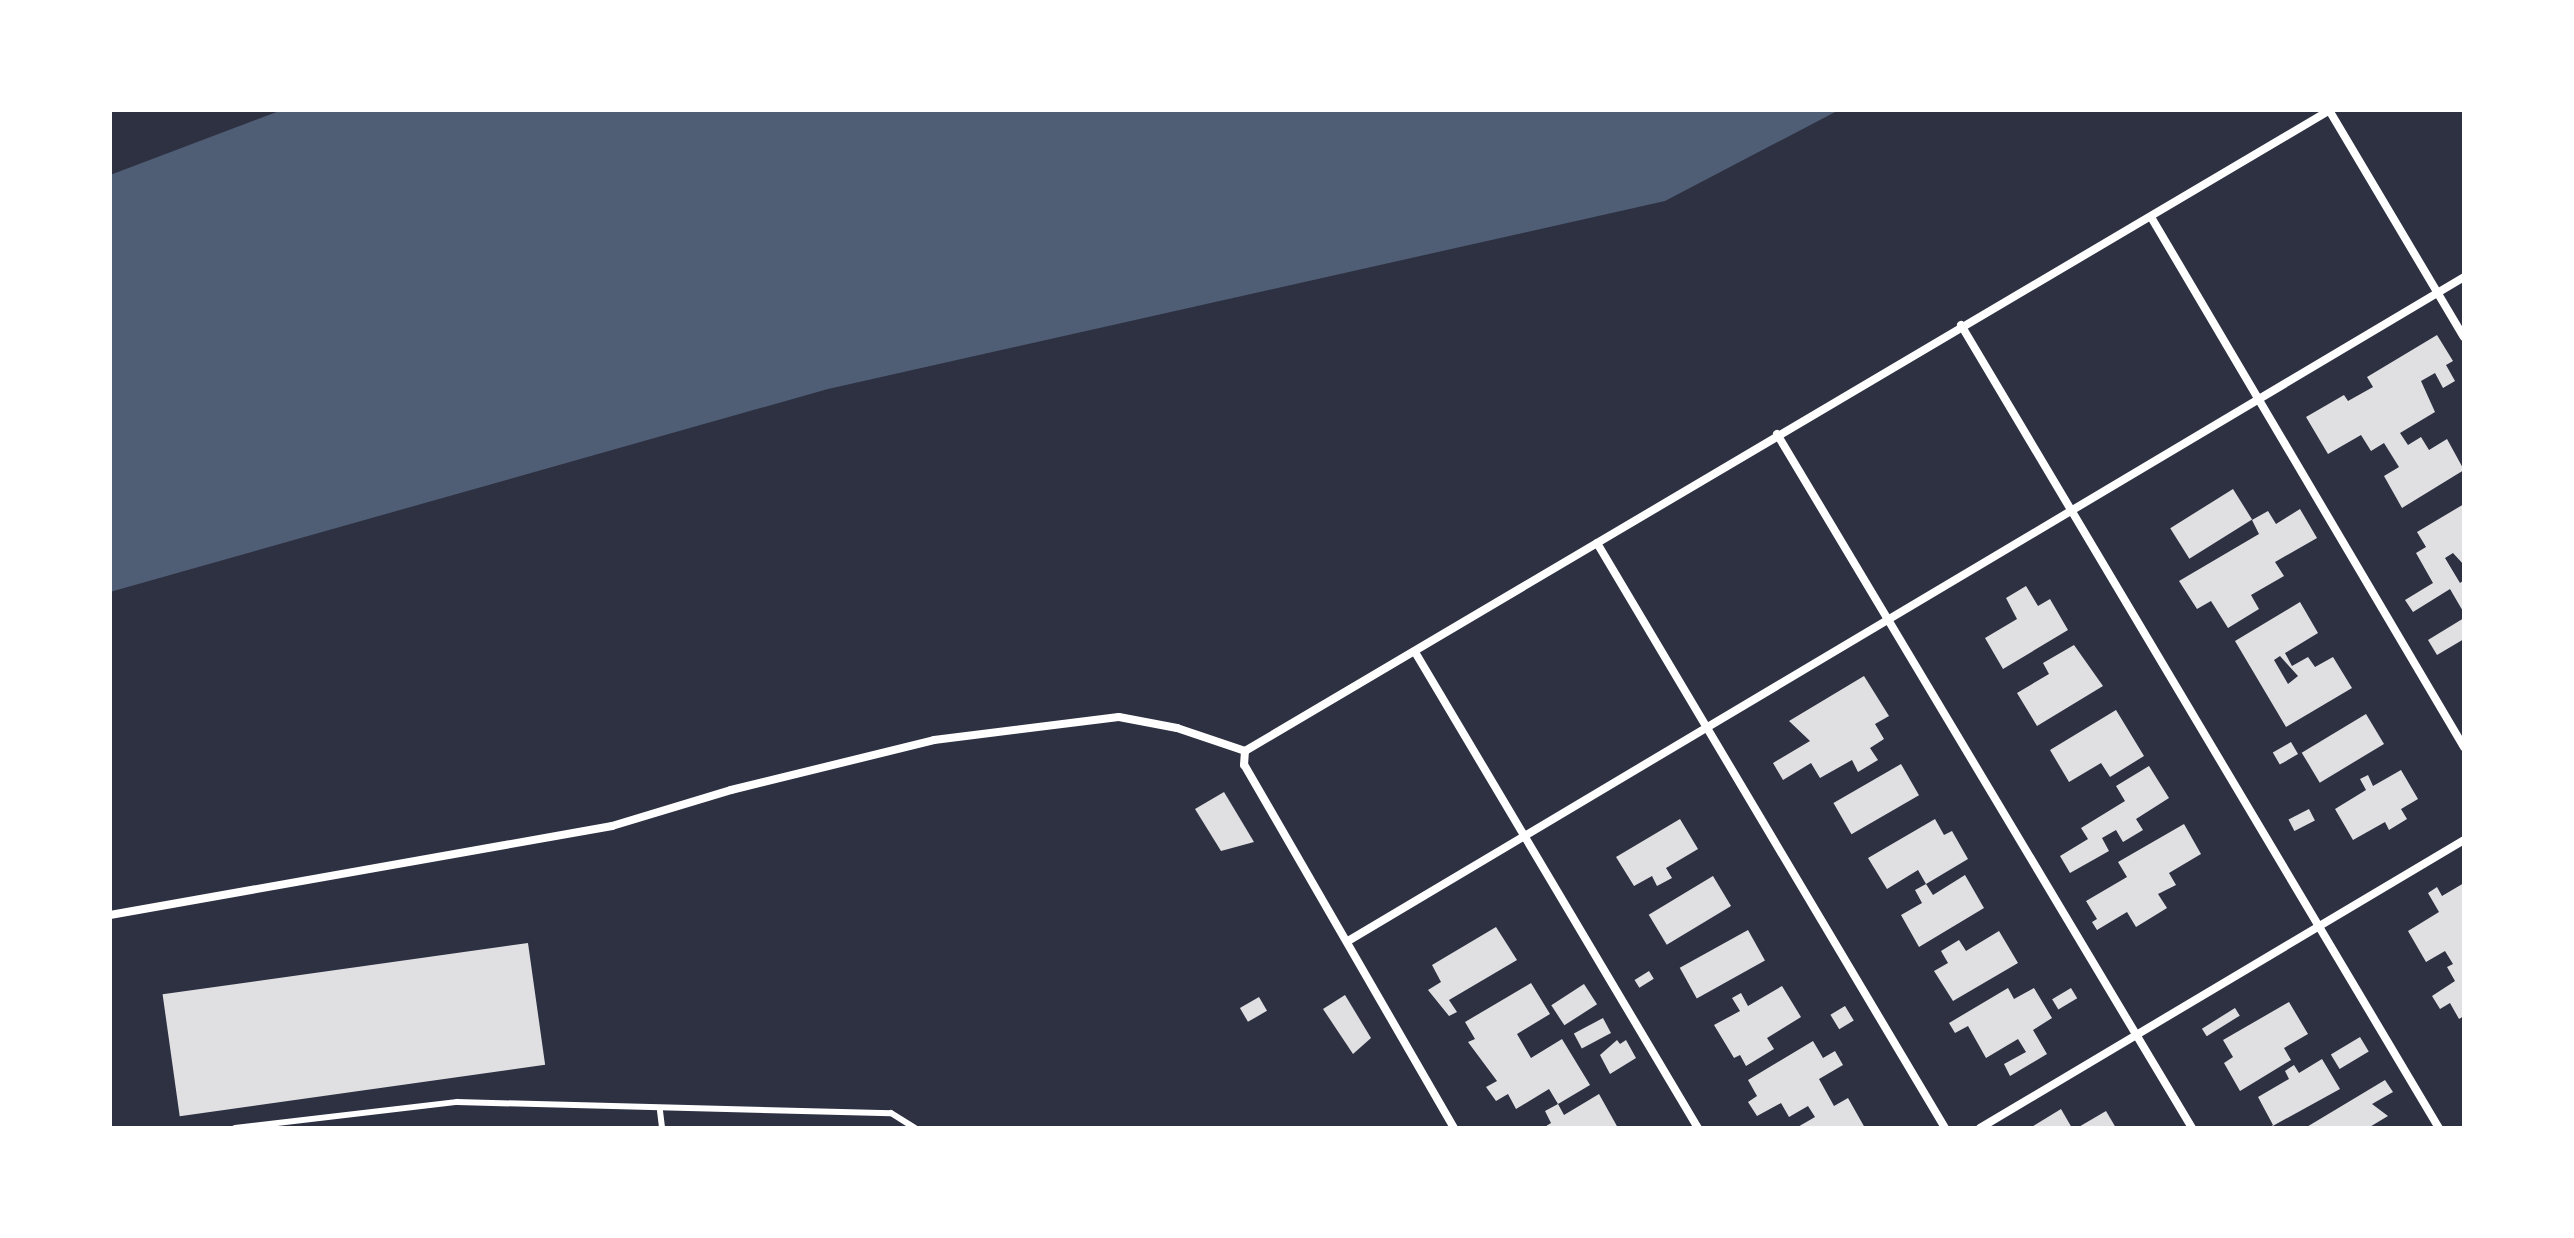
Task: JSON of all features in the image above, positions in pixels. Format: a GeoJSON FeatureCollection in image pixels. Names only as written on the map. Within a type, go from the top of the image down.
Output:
{"type":"FeatureCollection","features":[{"type":"Feature","properties":{"kind":"street"},"geometry":{"type":"LineString","coordinates":[[1244,753],[1777,434],[2329,110],[2464,337]]}},
{"type":"Feature","properties":{"kind":"street"},"geometry":{"type":"LineString","coordinates":[[2151,217],[2464,747]]}},
{"type":"Feature","properties":{"kind":"street"},"geometry":{"type":"LineString","coordinates":[[1348,941],[2464,277]]}},
{"type":"Feature","properties":{"kind":"street"},"geometry":{"type":"LineString","coordinates":[[1961,325],[2439,1128]]}},
{"type":"Feature","properties":{"kind":"street"},"geometry":{"type":"LineString","coordinates":[[1777,434],[2192,1128]]}},
{"type":"Feature","properties":{"kind":"street"},"geometry":{"type":"LineString","coordinates":[[1597,543],[1945,1128]]}},
{"type":"Feature","properties":{"kind":"street"},"geometry":{"type":"LineString","coordinates":[[1415,652],[1698,1128]]}},
{"type":"Feature","properties":{"kind":"street"},"geometry":{"type":"LineString","coordinates":[[110,915],[612,826],[731,790],[934,740],[1119,717],[1177,728],[1244,753]]}},
{"type":"Feature","properties":{"kind":"street"},"geometry":{"type":"LineString","coordinates":[[1244,753],[1244,765],[1454,1128]]}},
{"type":"Feature","properties":{"kind":"street"},"geometry":{"type":"LineString","coordinates":[[1980,1128],[2464,840]]}},
{"type":"Feature","properties":{"kind":"lane"},"geometry":{"type":"LineString","coordinates":[[235,1128],[457,1102],[660,1111],[891,1113],[915,1128]]}},
{"type":"Feature","properties":{"kind":"lane"},"geometry":{"type":"LineString","coordinates":[[660,1111],[662,1128]]}},
{"type":"Feature","properties":{"kind":"water"},"geometry":{"type":"Polygon","coordinates":[[[282,110],[1839,110],[1665,201],[828,389],[110,592],[110,175],[282,110]]]}},
{"type":"Feature","properties":{"kind":"building"},"geometry":{"type":"Polygon","coordinates":[[[2437,335],[2453,361],[2446,365],[2455,381],[2443,388],[2435,373],[2421,381],[2435,412],[2400,433],[2408,445],[2421,437],[2429,450],[2447,439],[2464,470],[2402,508],[2384,476],[2399,467],[2384,443],[2371,451],[2361,435],[2328,454],[2306,417],[2344,395],[2348,401],[2373,387],[2367,377],[2437,335]]]}},
{"type":"Feature","properties":{"kind":"building"},"geometry":{"type":"Polygon","coordinates":[[[2233,489],[2252,520],[2189,559],[2170,528],[2233,489]]]}},
{"type":"Feature","properties":{"kind":"building"},"geometry":{"type":"Polygon","coordinates":[[[2464,504],[2464,565],[2453,553],[2445,558],[2460,583],[2464,580],[2464,613],[2450,589],[2413,612],[2405,600],[2433,583],[2416,553],[2426,547],[2417,532],[2464,504]]]}},
{"type":"Feature","properties":{"kind":"building"},"geometry":{"type":"Polygon","coordinates":[[[2300,509],[2317,538],[2275,562],[2284,576],[2251,595],[2259,609],[2228,628],[2211,601],[2197,609],[2179,581],[2259,534],[2252,520],[2268,511],[2276,524],[2300,509]]]}},
{"type":"Feature","properties":{"kind":"building"},"geometry":{"type":"Polygon","coordinates":[[[2026,586],[2038,606],[2050,599],[2068,630],[2003,669],[1985,638],[2017,619],[2006,598],[2026,586]]]}},
{"type":"Feature","properties":{"kind":"building"},"geometry":{"type":"Polygon","coordinates":[[[2300,602],[2318,633],[2285,653],[2292,666],[2308,657],[2315,667],[2333,657],[2352,688],[2286,727],[2235,641],[2300,602]],[[2280,656],[2274,660],[2288,684],[2298,676],[2280,656]]]}},
{"type":"Feature","properties":{"kind":"building"},"geometry":{"type":"Polygon","coordinates":[[[2464,618],[2464,639],[2437,655],[2428,640],[2464,618]]]}},
{"type":"Feature","properties":{"kind":"building"},"geometry":{"type":"Polygon","coordinates":[[[2074,645],[2103,686],[2037,726],[2017,693],[2049,674],[2043,663],[2074,645]]]}},
{"type":"Feature","properties":{"kind":"building"},"geometry":{"type":"Polygon","coordinates":[[[1864,676],[1889,716],[1875,724],[1884,739],[1870,748],[1878,760],[1858,772],[1852,760],[1820,778],[1811,763],[1783,780],[1773,763],[1810,741],[1789,721],[1864,676]]]}},
{"type":"Feature","properties":{"kind":"building"},"geometry":{"type":"Polygon","coordinates":[[[2116,710],[2144,756],[2110,777],[2101,763],[2069,782],[2050,750],[2116,710]]]}},
{"type":"Feature","properties":{"kind":"building"},"geometry":{"type":"Polygon","coordinates":[[[2366,714],[2384,744],[2320,783],[2302,753],[2366,714]]]}},
{"type":"Feature","properties":{"kind":"building"},"geometry":{"type":"Polygon","coordinates":[[[2291,742],[2298,754],[2280,765],[2273,753],[2291,742]]]}},
{"type":"Feature","properties":{"kind":"building"},"geometry":{"type":"Polygon","coordinates":[[[1901,764],[1919,795],[1851,834],[1833,803],[1901,764]]]}},
{"type":"Feature","properties":{"kind":"building"},"geometry":{"type":"Polygon","coordinates":[[[2149,766],[2169,798],[2136,819],[2143,830],[2123,842],[2116,830],[2102,838],[2109,851],[2070,873],[2060,856],[2088,839],[2081,828],[2125,801],[2116,786],[2149,766]]]}},
{"type":"Feature","properties":{"kind":"building"},"geometry":{"type":"Polygon","coordinates":[[[2401,770],[2418,799],[2401,809],[2407,819],[2389,830],[2385,822],[2353,840],[2335,809],[2366,790],[2360,779],[2368,775],[2373,786],[2401,770]]]}},
{"type":"Feature","properties":{"kind":"building"},"geometry":{"type":"Polygon","coordinates":[[[1224,792],[1254,842],[1221,851],[1195,809],[1224,792]]]}},
{"type":"Feature","properties":{"kind":"building"},"geometry":{"type":"Polygon","coordinates":[[[2309,809],[2315,821],[2294,831],[2289,819],[2309,809]]]}},
{"type":"Feature","properties":{"kind":"building"},"geometry":{"type":"Polygon","coordinates":[[[1680,819],[1698,849],[1666,868],[1672,878],[1657,886],[1652,876],[1634,886],[1616,857],[1680,819]]]}},
{"type":"Feature","properties":{"kind":"building"},"geometry":{"type":"Polygon","coordinates":[[[1935,819],[1944,835],[1952,831],[1968,859],[1926,884],[1918,870],[1887,889],[1868,858],[1935,819]]]}},
{"type":"Feature","properties":{"kind":"building"},"geometry":{"type":"Polygon","coordinates":[[[2184,824],[2201,854],[2169,873],[2176,885],[2158,894],[2167,908],[2136,927],[2127,912],[2097,930],[2092,922],[2097,919],[2086,901],[2127,877],[2118,862],[2184,824]]]}},
{"type":"Feature","properties":{"kind":"building"},"geometry":{"type":"Polygon","coordinates":[[[1965,875],[1984,908],[1919,947],[1901,915],[1922,903],[1915,890],[1926,884],[1933,895],[1965,875]]]}},
{"type":"Feature","properties":{"kind":"building"},"geometry":{"type":"Polygon","coordinates":[[[1713,876],[1731,906],[1667,945],[1649,915],[1713,876]]]}},
{"type":"Feature","properties":{"kind":"building"},"geometry":{"type":"Polygon","coordinates":[[[2464,883],[2464,1016],[2459,1019],[2450,1003],[2440,1009],[2432,996],[2455,981],[2447,967],[2453,964],[2445,951],[2426,962],[2408,931],[2439,912],[2428,893],[2437,887],[2442,896],[2464,883]]]}},
{"type":"Feature","properties":{"kind":"building"},"geometry":{"type":"Polygon","coordinates":[[[1496,927],[1517,960],[1449,1000],[1457,1012],[1449,1016],[1428,990],[1441,982],[1432,965],[1496,927]]]}},
{"type":"Feature","properties":{"kind":"building"},"geometry":{"type":"Polygon","coordinates":[[[1748,930],[1765,961],[1697,998],[1680,968],[1748,930]]]}},
{"type":"Feature","properties":{"kind":"building"},"geometry":{"type":"Polygon","coordinates":[[[1999,931],[2018,963],[1953,1001],[1934,971],[1948,963],[1941,951],[1959,940],[1966,951],[1999,931]]]}},
{"type":"Feature","properties":{"kind":"building"},"geometry":{"type":"Polygon","coordinates":[[[528,943],[545,1065],[180,1116],[163,994],[528,943]]]}},
{"type":"Feature","properties":{"kind":"building"},"geometry":{"type":"Polygon","coordinates":[[[1649,971],[1654,979],[1639,988],[1635,980],[1649,971]]]}},
{"type":"Feature","properties":{"kind":"building"},"geometry":{"type":"Polygon","coordinates":[[[1531,983],[1550,1014],[1517,1034],[1531,1058],[1562,1039],[1590,1085],[1558,1104],[1549,1089],[1516,1109],[1508,1094],[1496,1101],[1486,1087],[1497,1081],[1468,1042],[1475,1039],[1465,1022],[1531,983]]]}},
{"type":"Feature","properties":{"kind":"building"},"geometry":{"type":"Polygon","coordinates":[[[1584,984],[1597,1004],[1564,1025],[1551,1005],[1584,984]]]}},
{"type":"Feature","properties":{"kind":"building"},"geometry":{"type":"Polygon","coordinates":[[[1782,986],[1801,1017],[1767,1038],[1774,1049],[1746,1066],[1740,1055],[1734,1058],[1714,1025],[1740,1011],[1732,998],[1741,993],[1748,1006],[1782,986]]]}},
{"type":"Feature","properties":{"kind":"building"},"geometry":{"type":"Polygon","coordinates":[[[2008,988],[2014,999],[2034,988],[2052,1018],[2033,1030],[2047,1054],[2010,1076],[2004,1064],[2026,1052],[2018,1039],[1986,1058],[1968,1026],[1955,1033],[1949,1023],[2008,988]]]}},
{"type":"Feature","properties":{"kind":"building"},"geometry":{"type":"Polygon","coordinates":[[[2071,988],[2077,998],[2058,1010],[2052,999],[2071,988]]]}},
{"type":"Feature","properties":{"kind":"building"},"geometry":{"type":"Polygon","coordinates":[[[1345,995],[1371,1038],[1353,1054],[1323,1009],[1345,995]]]}},
{"type":"Feature","properties":{"kind":"building"},"geometry":{"type":"Polygon","coordinates":[[[1259,997],[1267,1011],[1248,1022],[1240,1008],[1259,997]]]}},
{"type":"Feature","properties":{"kind":"building"},"geometry":{"type":"Polygon","coordinates":[[[2289,1002],[2308,1034],[2284,1048],[2291,1060],[2240,1091],[2224,1063],[2233,1057],[2223,1040],[2289,1002]]]}},
{"type":"Feature","properties":{"kind":"building"},"geometry":{"type":"Polygon","coordinates":[[[1845,1006],[1854,1021],[1839,1029],[1830,1015],[1845,1006]]]}},
{"type":"Feature","properties":{"kind":"building"},"geometry":{"type":"Polygon","coordinates":[[[2235,1008],[2240,1016],[2207,1036],[2202,1029],[2235,1008]]]}},
{"type":"Feature","properties":{"kind":"building"},"geometry":{"type":"Polygon","coordinates":[[[1603,1018],[1611,1033],[1582,1049],[1574,1033],[1603,1018]]]}},
{"type":"Feature","properties":{"kind":"building"},"geometry":{"type":"Polygon","coordinates":[[[2360,1037],[2369,1052],[2340,1069],[2331,1055],[2360,1037]]]}},
{"type":"Feature","properties":{"kind":"building"},"geometry":{"type":"Polygon","coordinates":[[[1617,1040],[1620,1044],[1626,1040],[1636,1058],[1610,1074],[1600,1055],[1617,1040]]]}},
{"type":"Feature","properties":{"kind":"building"},"geometry":{"type":"Polygon","coordinates":[[[1813,1041],[1823,1058],[1835,1051],[1843,1065],[1819,1079],[1834,1106],[1848,1098],[1865,1128],[1796,1128],[1815,1117],[1808,1106],[1789,1117],[1781,1103],[1757,1116],[1748,1102],[1757,1096],[1748,1080],[1813,1041]]]}},
{"type":"Feature","properties":{"kind":"building"},"geometry":{"type":"Polygon","coordinates":[[[2322,1059],[2340,1089],[2269,1128],[2273,1125],[2258,1097],[2289,1079],[2285,1071],[2294,1065],[2299,1073],[2322,1059]]]}},
{"type":"Feature","properties":{"kind":"building"},"geometry":{"type":"Polygon","coordinates":[[[2385,1080],[2393,1092],[2372,1104],[2388,1116],[2368,1128],[2305,1128],[2385,1080]]]}},
{"type":"Feature","properties":{"kind":"building"},"geometry":{"type":"Polygon","coordinates":[[[1599,1094],[1618,1128],[1543,1128],[1551,1123],[1545,1111],[1558,1104],[1564,1115],[1599,1094]]]}},
{"type":"Feature","properties":{"kind":"building"},"geometry":{"type":"Polygon","coordinates":[[[2061,1109],[2072,1128],[2030,1128],[2061,1109]]]}},
{"type":"Feature","properties":{"kind":"building"},"geometry":{"type":"Polygon","coordinates":[[[2106,1111],[2116,1128],[2077,1128],[2106,1111]]]}}]}
